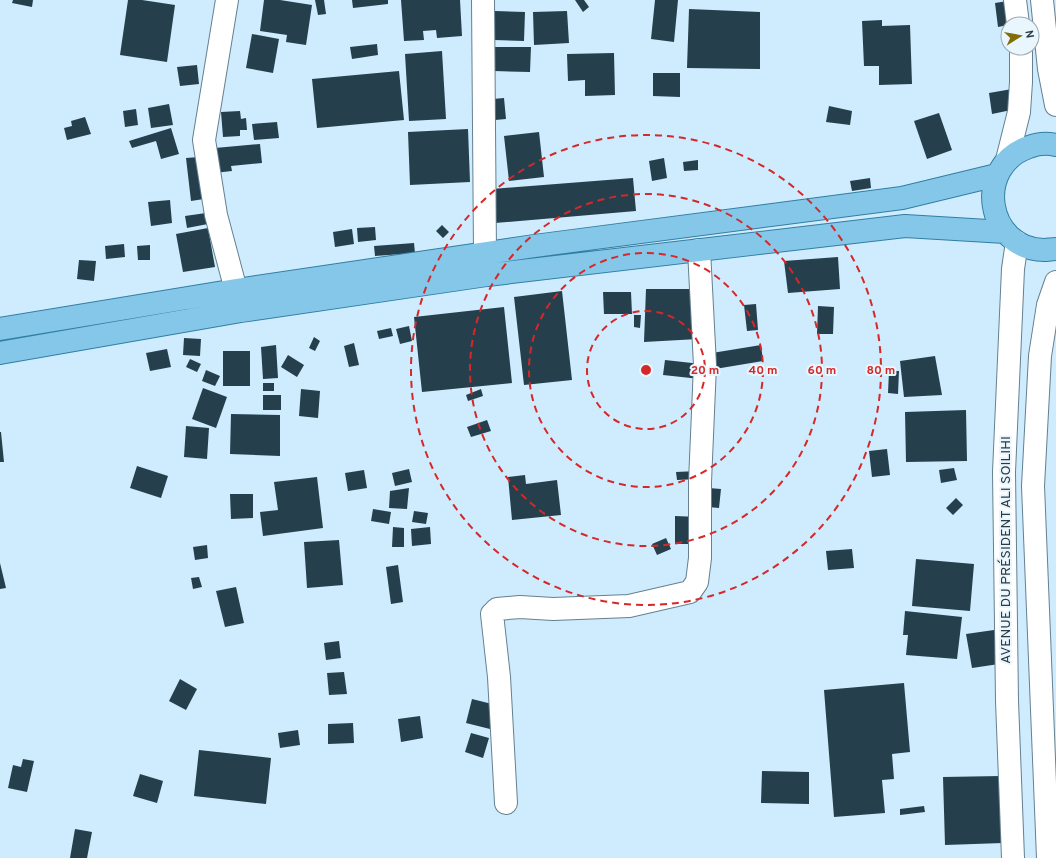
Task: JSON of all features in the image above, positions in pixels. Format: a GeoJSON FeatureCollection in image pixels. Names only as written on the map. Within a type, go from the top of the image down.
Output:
{"type":"FeatureCollection","features":[{"type":"Feature","properties":{"kind":"main road"},"geometry":{"type":"LineString","coordinates":[[1056,145],[1036,145],[1020,150],[1002,168],[993,189],[993,204],[997,219],[1011,237],[1030,248],[1043,250],[1056,249]]}},
{"type":"Feature","properties":{"kind":"main road"},"geometry":{"type":"LineString","coordinates":[[0,353],[239,301],[485,254],[534,246],[902,198],[1002,168]]}},
{"type":"Feature","properties":{"kind":"main road"},"geometry":{"type":"LineString","coordinates":[[0,329],[239,301],[487,275],[906,226],[1011,237]]}},
{"type":"Feature","properties":{"kind":"street"},"geometry":{"type":"LineString","coordinates":[[227,0],[204,140],[216,215],[239,301]]}},
{"type":"Feature","properties":{"kind":"street"},"geometry":{"type":"LineString","coordinates":[[483,0],[485,254],[487,275]]}},
{"type":"Feature","properties":{"kind":"street"},"geometry":{"type":"LineString","coordinates":[[1015,0],[1017,16]]}},
{"type":"Feature","properties":{"kind":"street"},"geometry":{"type":"LineString","coordinates":[[1042,0],[1049,69],[1056,106]]}},
{"type":"Feature","properties":{"kind":"street"},"geometry":{"type":"LineString","coordinates":[[1002,168],[1019,112],[1021,56]]}},
{"type":"Feature","properties":{"kind":"street","name":"AVENUE DU PRÉSIDENT ALI SOILIHI"},"geometry":{"type":"LineString","coordinates":[[1011,237],[1013,269],[1004,472],[1007,701],[1013,858]]}},
{"type":"Feature","properties":{"kind":"street"},"geometry":{"type":"LineString","coordinates":[[506,803],[499,676],[492,614],[497,609],[520,607],[553,609],[629,606],[690,592],[697,582],[700,558],[700,482],[704,366],[699,250]]}},
{"type":"Feature","properties":{"kind":"street","name":"AVENUE DU PRÉSIDENT ALI SOILIHI"},"geometry":{"type":"LineString","coordinates":[[1048,858],[1048,699],[1033,486],[1040,356],[1048,305],[1056,282]]}},
{"type":"Feature","properties":{"kind":"street"},"geometry":{"type":"LineString","coordinates":[[1007,701],[1048,699]]}},
{"type":"Feature","properties":{"kind":"building"},"geometry":{"type":"Polygon","coordinates":[[[13,0],[33,0],[32,7],[12,3],[13,0]]]}},
{"type":"Feature","properties":{"kind":"building"},"geometry":{"type":"Polygon","coordinates":[[[128,0],[142,0],[175,5],[167,62],[120,55],[128,0]]]}},
{"type":"Feature","properties":{"kind":"building"},"geometry":{"type":"Polygon","coordinates":[[[264,0],[280,0],[312,5],[306,45],[286,42],[287,35],[260,31],[264,0]]]}},
{"type":"Feature","properties":{"kind":"building"},"geometry":{"type":"Polygon","coordinates":[[[315,0],[324,0],[326,14],[318,15],[315,0]]]}},
{"type":"Feature","properties":{"kind":"building"},"geometry":{"type":"Polygon","coordinates":[[[352,0],[388,0],[388,4],[353,8],[352,0]]]}},
{"type":"Feature","properties":{"kind":"building"},"geometry":{"type":"Polygon","coordinates":[[[401,0],[460,0],[462,36],[437,38],[436,30],[423,31],[424,40],[404,41],[401,0]]]}},
{"type":"Feature","properties":{"kind":"building"},"geometry":{"type":"Polygon","coordinates":[[[575,0],[584,0],[589,7],[583,12],[575,0]]]}},
{"type":"Feature","properties":{"kind":"building"},"geometry":{"type":"Polygon","coordinates":[[[655,0],[678,0],[674,42],[651,39],[655,0]]]}},
{"type":"Feature","properties":{"kind":"building"},"geometry":{"type":"Polygon","coordinates":[[[1014,0],[1010,16],[1000,16],[1000,27],[998,27],[995,3],[1014,0]]]}},
{"type":"Feature","properties":{"kind":"building"},"geometry":{"type":"Polygon","coordinates":[[[689,9],[760,12],[760,69],[687,68],[689,9]]]}},
{"type":"Feature","properties":{"kind":"building"},"geometry":{"type":"Polygon","coordinates":[[[495,11],[525,12],[524,41],[494,40],[495,11]]]}},
{"type":"Feature","properties":{"kind":"building"},"geometry":{"type":"Polygon","coordinates":[[[567,11],[569,43],[534,45],[533,12],[567,11]]]}},
{"type":"Feature","properties":{"kind":"building"},"geometry":{"type":"Polygon","coordinates":[[[882,20],[882,26],[910,25],[912,84],[879,85],[879,66],[864,66],[862,21],[882,20]]]}},
{"type":"Feature","properties":{"kind":"building"},"geometry":{"type":"Polygon","coordinates":[[[252,34],[279,39],[273,73],[246,68],[252,34]]]}},
{"type":"Feature","properties":{"kind":"building"},"geometry":{"type":"Polygon","coordinates":[[[377,44],[378,55],[352,59],[350,47],[377,44]]]}},
{"type":"Feature","properties":{"kind":"building"},"geometry":{"type":"Polygon","coordinates":[[[495,47],[531,47],[530,72],[494,71],[495,47]]]}},
{"type":"Feature","properties":{"kind":"building"},"geometry":{"type":"Polygon","coordinates":[[[442,51],[446,119],[409,121],[405,54],[442,51]]]}},
{"type":"Feature","properties":{"kind":"building"},"geometry":{"type":"Polygon","coordinates":[[[614,53],[615,95],[585,96],[585,80],[568,81],[567,54],[614,53]]]}},
{"type":"Feature","properties":{"kind":"building"},"geometry":{"type":"Polygon","coordinates":[[[197,65],[199,84],[180,86],[177,67],[197,65]]]}},
{"type":"Feature","properties":{"kind":"building"},"geometry":{"type":"Polygon","coordinates":[[[399,71],[404,120],[317,128],[312,79],[399,71]]]}},
{"type":"Feature","properties":{"kind":"building"},"geometry":{"type":"Polygon","coordinates":[[[653,73],[680,73],[680,97],[653,96],[653,73]]]}},
{"type":"Feature","properties":{"kind":"building"},"geometry":{"type":"Polygon","coordinates":[[[1012,89],[1016,109],[992,114],[989,93],[1012,89]]]}},
{"type":"Feature","properties":{"kind":"building"},"geometry":{"type":"Polygon","coordinates":[[[504,98],[506,119],[495,120],[493,99],[504,98]]]}},
{"type":"Feature","properties":{"kind":"building"},"geometry":{"type":"Polygon","coordinates":[[[169,104],[173,125],[151,128],[148,108],[169,104]]]}},
{"type":"Feature","properties":{"kind":"building"},"geometry":{"type":"Polygon","coordinates":[[[829,106],[852,111],[850,125],[826,122],[829,106]]]}},
{"type":"Feature","properties":{"kind":"building"},"geometry":{"type":"Polygon","coordinates":[[[136,109],[138,125],[125,127],[123,111],[136,109]]]}},
{"type":"Feature","properties":{"kind":"building"},"geometry":{"type":"Polygon","coordinates":[[[240,111],[241,119],[246,118],[247,130],[240,130],[240,136],[223,137],[221,112],[240,111]]]}},
{"type":"Feature","properties":{"kind":"building"},"geometry":{"type":"Polygon","coordinates":[[[939,113],[952,150],[927,159],[914,121],[939,113]]]}},
{"type":"Feature","properties":{"kind":"building"},"geometry":{"type":"Polygon","coordinates":[[[85,117],[91,134],[67,140],[64,128],[72,126],[71,121],[85,117]]]}},
{"type":"Feature","properties":{"kind":"building"},"geometry":{"type":"Polygon","coordinates":[[[277,122],[279,138],[254,140],[252,124],[277,122]]]}},
{"type":"Feature","properties":{"kind":"building"},"geometry":{"type":"Polygon","coordinates":[[[171,128],[179,154],[161,159],[156,141],[132,148],[129,141],[171,128]]]}},
{"type":"Feature","properties":{"kind":"building"},"geometry":{"type":"Polygon","coordinates":[[[468,129],[470,182],[410,185],[408,132],[468,129]]]}},
{"type":"Feature","properties":{"kind":"building"},"geometry":{"type":"Polygon","coordinates":[[[539,132],[544,177],[509,181],[504,136],[539,132]]]}},
{"type":"Feature","properties":{"kind":"building"},"geometry":{"type":"Polygon","coordinates":[[[260,144],[262,163],[231,166],[232,171],[214,173],[215,148],[260,144]]]}},
{"type":"Feature","properties":{"kind":"building"},"geometry":{"type":"Polygon","coordinates":[[[199,157],[204,199],[191,201],[186,158],[199,157]]]}},
{"type":"Feature","properties":{"kind":"building"},"geometry":{"type":"Polygon","coordinates":[[[664,158],[667,178],[652,181],[649,161],[664,158]]]}},
{"type":"Feature","properties":{"kind":"building"},"geometry":{"type":"Polygon","coordinates":[[[698,160],[698,170],[684,171],[683,162],[698,160]]]}},
{"type":"Feature","properties":{"kind":"building"},"geometry":{"type":"Polygon","coordinates":[[[633,178],[636,211],[495,223],[492,189],[633,178]]]}},
{"type":"Feature","properties":{"kind":"building"},"geometry":{"type":"Polygon","coordinates":[[[870,178],[871,188],[852,191],[850,181],[870,178]]]}},
{"type":"Feature","properties":{"kind":"building"},"geometry":{"type":"Polygon","coordinates":[[[170,200],[172,223],[151,226],[148,202],[170,200]]]}},
{"type":"Feature","properties":{"kind":"building"},"geometry":{"type":"Polygon","coordinates":[[[206,213],[208,224],[187,228],[185,216],[206,213]]]}},
{"type":"Feature","properties":{"kind":"building"},"geometry":{"type":"Polygon","coordinates":[[[442,225],[449,232],[443,238],[436,231],[442,225]]]}},
{"type":"Feature","properties":{"kind":"building"},"geometry":{"type":"Polygon","coordinates":[[[375,227],[376,240],[358,242],[357,228],[375,227]]]}},
{"type":"Feature","properties":{"kind":"building"},"geometry":{"type":"Polygon","coordinates":[[[208,228],[215,267],[183,272],[176,234],[208,228]]]}},
{"type":"Feature","properties":{"kind":"building"},"geometry":{"type":"Polygon","coordinates":[[[352,229],[354,244],[335,247],[333,232],[352,229]]]}},
{"type":"Feature","properties":{"kind":"building"},"geometry":{"type":"Polygon","coordinates":[[[414,243],[415,253],[375,256],[374,246],[414,243]]]}},
{"type":"Feature","properties":{"kind":"building"},"geometry":{"type":"Polygon","coordinates":[[[124,244],[125,257],[106,259],[105,246],[124,244]]]}},
{"type":"Feature","properties":{"kind":"building"},"geometry":{"type":"Polygon","coordinates":[[[150,245],[150,260],[138,260],[137,246],[150,245]]]}},
{"type":"Feature","properties":{"kind":"building"},"geometry":{"type":"Polygon","coordinates":[[[838,257],[840,289],[788,293],[784,261],[838,257]]]}},
{"type":"Feature","properties":{"kind":"building"},"geometry":{"type":"Polygon","coordinates":[[[79,260],[96,261],[94,281],[77,279],[79,260]]]}},
{"type":"Feature","properties":{"kind":"building"},"geometry":{"type":"Polygon","coordinates":[[[646,289],[700,289],[698,339],[644,342],[646,289]]]}},
{"type":"Feature","properties":{"kind":"building"},"geometry":{"type":"Polygon","coordinates":[[[562,291],[572,380],[524,385],[514,297],[562,291]]]}},
{"type":"Feature","properties":{"kind":"building"},"geometry":{"type":"Polygon","coordinates":[[[603,292],[631,292],[632,314],[604,314],[603,292]]]}},
{"type":"Feature","properties":{"kind":"building"},"geometry":{"type":"Polygon","coordinates":[[[756,304],[758,330],[747,331],[744,305],[756,304]]]}},
{"type":"Feature","properties":{"kind":"building"},"geometry":{"type":"Polygon","coordinates":[[[818,306],[834,307],[833,334],[817,334],[818,306]]]}},
{"type":"Feature","properties":{"kind":"building"},"geometry":{"type":"Polygon","coordinates":[[[504,307],[512,383],[422,392],[414,317],[504,307]]]}},
{"type":"Feature","properties":{"kind":"building"},"geometry":{"type":"Polygon","coordinates":[[[634,315],[641,315],[640,328],[634,327],[634,315]]]}},
{"type":"Feature","properties":{"kind":"building"},"geometry":{"type":"Polygon","coordinates":[[[409,326],[412,341],[400,344],[396,329],[409,326]]]}},
{"type":"Feature","properties":{"kind":"building"},"geometry":{"type":"Polygon","coordinates":[[[391,328],[393,336],[379,339],[377,331],[391,328]]]}},
{"type":"Feature","properties":{"kind":"building"},"geometry":{"type":"Polygon","coordinates":[[[314,337],[320,341],[315,351],[309,348],[314,337]]]}},
{"type":"Feature","properties":{"kind":"building"},"geometry":{"type":"Polygon","coordinates":[[[184,338],[201,339],[200,356],[183,355],[184,338]]]}},
{"type":"Feature","properties":{"kind":"building"},"geometry":{"type":"Polygon","coordinates":[[[354,343],[359,365],[349,367],[344,346],[354,343]]]}},
{"type":"Feature","properties":{"kind":"building"},"geometry":{"type":"Polygon","coordinates":[[[276,345],[278,378],[263,379],[261,347],[276,345]]]}},
{"type":"Feature","properties":{"kind":"building"},"geometry":{"type":"Polygon","coordinates":[[[761,345],[763,361],[715,369],[712,353],[761,345]]]}},
{"type":"Feature","properties":{"kind":"building"},"geometry":{"type":"Polygon","coordinates":[[[167,349],[171,367],[150,371],[146,353],[167,349]]]}},
{"type":"Feature","properties":{"kind":"building"},"geometry":{"type":"Polygon","coordinates":[[[223,351],[250,351],[250,386],[223,386],[223,351]]]}},
{"type":"Feature","properties":{"kind":"building"},"geometry":{"type":"Polygon","coordinates":[[[288,355],[304,365],[297,377],[281,367],[288,355]]]}},
{"type":"Feature","properties":{"kind":"building"},"geometry":{"type":"Polygon","coordinates":[[[935,356],[942,395],[904,397],[900,361],[935,356]]]}},
{"type":"Feature","properties":{"kind":"building"},"geometry":{"type":"Polygon","coordinates":[[[190,359],[201,364],[197,372],[186,367],[190,359]]]}},
{"type":"Feature","properties":{"kind":"building"},"geometry":{"type":"Polygon","coordinates":[[[665,360],[701,364],[700,379],[663,375],[665,360]]]}},
{"type":"Feature","properties":{"kind":"building"},"geometry":{"type":"Polygon","coordinates":[[[206,370],[220,376],[215,386],[202,381],[206,370]]]}},
{"type":"Feature","properties":{"kind":"building"},"geometry":{"type":"Polygon","coordinates":[[[889,371],[899,371],[898,394],[888,393],[889,371]]]}},
{"type":"Feature","properties":{"kind":"building"},"geometry":{"type":"Polygon","coordinates":[[[263,383],[274,383],[274,391],[263,391],[263,383]]]}},
{"type":"Feature","properties":{"kind":"building"},"geometry":{"type":"Polygon","coordinates":[[[203,388],[227,397],[216,428],[192,419],[203,388]]]}},
{"type":"Feature","properties":{"kind":"building"},"geometry":{"type":"Polygon","coordinates":[[[301,389],[320,391],[318,418],[299,416],[301,389]]]}},
{"type":"Feature","properties":{"kind":"building"},"geometry":{"type":"Polygon","coordinates":[[[481,389],[483,396],[468,401],[466,395],[481,389]]]}},
{"type":"Feature","properties":{"kind":"building"},"geometry":{"type":"Polygon","coordinates":[[[263,395],[281,395],[281,410],[263,410],[263,395]]]}},
{"type":"Feature","properties":{"kind":"building"},"geometry":{"type":"Polygon","coordinates":[[[966,410],[967,461],[906,462],[905,412],[966,410]]]}},
{"type":"Feature","properties":{"kind":"building"},"geometry":{"type":"Polygon","coordinates":[[[231,414],[280,415],[280,456],[230,454],[231,414]]]}},
{"type":"Feature","properties":{"kind":"building"},"geometry":{"type":"Polygon","coordinates":[[[487,420],[491,431],[471,437],[467,427],[487,420]]]}},
{"type":"Feature","properties":{"kind":"building"},"geometry":{"type":"Polygon","coordinates":[[[186,426],[209,428],[207,459],[184,457],[186,426]]]}},
{"type":"Feature","properties":{"kind":"building"},"geometry":{"type":"Polygon","coordinates":[[[1,432],[4,462],[0,462],[1,432]]]}},
{"type":"Feature","properties":{"kind":"building"},"geometry":{"type":"Polygon","coordinates":[[[887,449],[890,475],[872,477],[869,451],[887,449]]]}},
{"type":"Feature","properties":{"kind":"building"},"geometry":{"type":"Polygon","coordinates":[[[137,466],[168,476],[161,498],[130,488],[137,466]]]}},
{"type":"Feature","properties":{"kind":"building"},"geometry":{"type":"Polygon","coordinates":[[[954,468],[957,480],[941,483],[939,470],[954,468]]]}},
{"type":"Feature","properties":{"kind":"building"},"geometry":{"type":"Polygon","coordinates":[[[409,469],[412,482],[395,486],[392,473],[409,469]]]}},
{"type":"Feature","properties":{"kind":"building"},"geometry":{"type":"Polygon","coordinates":[[[364,470],[367,488],[348,491],[345,473],[364,470]]]}},
{"type":"Feature","properties":{"kind":"building"},"geometry":{"type":"Polygon","coordinates":[[[698,471],[699,479],[677,480],[676,472],[698,471]]]}},
{"type":"Feature","properties":{"kind":"building"},"geometry":{"type":"Polygon","coordinates":[[[525,475],[526,484],[557,480],[561,515],[512,520],[508,477],[525,475]]]}},
{"type":"Feature","properties":{"kind":"building"},"geometry":{"type":"Polygon","coordinates":[[[317,477],[323,528],[263,536],[260,512],[278,510],[274,482],[317,477]]]}},
{"type":"Feature","properties":{"kind":"building"},"geometry":{"type":"Polygon","coordinates":[[[409,488],[407,509],[389,508],[390,491],[409,488]]]}},
{"type":"Feature","properties":{"kind":"building"},"geometry":{"type":"Polygon","coordinates":[[[709,488],[721,489],[719,508],[708,507],[709,488]]]}},
{"type":"Feature","properties":{"kind":"building"},"geometry":{"type":"Polygon","coordinates":[[[230,494],[253,494],[253,518],[231,519],[230,494]]]}},
{"type":"Feature","properties":{"kind":"building"},"geometry":{"type":"Polygon","coordinates":[[[956,498],[963,505],[953,515],[946,508],[956,498]]]}},
{"type":"Feature","properties":{"kind":"building"},"geometry":{"type":"Polygon","coordinates":[[[373,509],[391,512],[389,524],[371,521],[373,509]]]}},
{"type":"Feature","properties":{"kind":"building"},"geometry":{"type":"Polygon","coordinates":[[[414,511],[428,513],[426,524],[412,522],[414,511]]]}},
{"type":"Feature","properties":{"kind":"building"},"geometry":{"type":"Polygon","coordinates":[[[675,516],[699,517],[699,544],[675,544],[675,516]]]}},
{"type":"Feature","properties":{"kind":"building"},"geometry":{"type":"Polygon","coordinates":[[[393,527],[404,528],[404,547],[392,547],[393,527]]]}},
{"type":"Feature","properties":{"kind":"building"},"geometry":{"type":"Polygon","coordinates":[[[430,527],[431,544],[412,546],[411,529],[430,527]]]}},
{"type":"Feature","properties":{"kind":"building"},"geometry":{"type":"Polygon","coordinates":[[[666,538],[671,549],[657,555],[652,544],[666,538]]]}},
{"type":"Feature","properties":{"kind":"building"},"geometry":{"type":"Polygon","coordinates":[[[339,540],[343,585],[307,588],[304,542],[339,540]]]}},
{"type":"Feature","properties":{"kind":"building"},"geometry":{"type":"Polygon","coordinates":[[[207,545],[208,558],[195,560],[193,547],[207,545]]]}},
{"type":"Feature","properties":{"kind":"building"},"geometry":{"type":"Polygon","coordinates":[[[852,549],[854,568],[828,570],[826,551],[852,549]]]}},
{"type":"Feature","properties":{"kind":"building"},"geometry":{"type":"Polygon","coordinates":[[[916,559],[974,564],[970,611],[912,606],[916,559]]]}},
{"type":"Feature","properties":{"kind":"building"},"geometry":{"type":"Polygon","coordinates":[[[0,563],[6,588],[0,589],[0,563]]]}},
{"type":"Feature","properties":{"kind":"building"},"geometry":{"type":"Polygon","coordinates":[[[398,565],[403,602],[391,604],[386,567],[398,565]]]}},
{"type":"Feature","properties":{"kind":"building"},"geometry":{"type":"Polygon","coordinates":[[[199,577],[202,587],[193,589],[191,578],[199,577]]]}},
{"type":"Feature","properties":{"kind":"building"},"geometry":{"type":"Polygon","coordinates":[[[236,587],[244,623],[225,627],[216,591],[236,587]]]}},
{"type":"Feature","properties":{"kind":"building"},"geometry":{"type":"Polygon","coordinates":[[[905,611],[962,617],[957,659],[906,655],[908,635],[903,635],[905,611]]]}},
{"type":"Feature","properties":{"kind":"building"},"geometry":{"type":"Polygon","coordinates":[[[994,630],[999,664],[972,668],[966,634],[994,630]]]}},
{"type":"Feature","properties":{"kind":"building"},"geometry":{"type":"Polygon","coordinates":[[[339,641],[341,658],[326,660],[324,643],[339,641]]]}},
{"type":"Feature","properties":{"kind":"building"},"geometry":{"type":"Polygon","coordinates":[[[344,672],[347,694],[329,695],[327,673],[344,672]]]}},
{"type":"Feature","properties":{"kind":"building"},"geometry":{"type":"Polygon","coordinates":[[[180,679],[197,689],[186,710],[169,701],[180,679]]]}},
{"type":"Feature","properties":{"kind":"building"},"geometry":{"type":"Polygon","coordinates":[[[904,683],[910,752],[892,754],[894,779],[882,780],[885,813],[834,817],[824,690],[904,683]]]}},
{"type":"Feature","properties":{"kind":"building"},"geometry":{"type":"Polygon","coordinates":[[[472,699],[496,705],[490,729],[466,723],[472,699]]]}},
{"type":"Feature","properties":{"kind":"building"},"geometry":{"type":"Polygon","coordinates":[[[420,716],[423,738],[401,742],[398,719],[420,716]]]}},
{"type":"Feature","properties":{"kind":"building"},"geometry":{"type":"Polygon","coordinates":[[[353,723],[354,743],[328,744],[328,724],[353,723]]]}},
{"type":"Feature","properties":{"kind":"building"},"geometry":{"type":"Polygon","coordinates":[[[298,730],[300,745],[280,748],[278,733],[298,730]]]}},
{"type":"Feature","properties":{"kind":"building"},"geometry":{"type":"Polygon","coordinates":[[[471,733],[489,738],[483,758],[465,752],[471,733]]]}},
{"type":"Feature","properties":{"kind":"building"},"geometry":{"type":"Polygon","coordinates":[[[199,750],[271,758],[266,804],[194,796],[199,750]]]}},
{"type":"Feature","properties":{"kind":"building"},"geometry":{"type":"Polygon","coordinates":[[[23,759],[34,761],[27,792],[8,788],[13,765],[21,767],[23,759]]]}},
{"type":"Feature","properties":{"kind":"building"},"geometry":{"type":"Polygon","coordinates":[[[762,771],[809,772],[809,804],[761,803],[762,771]]]}},
{"type":"Feature","properties":{"kind":"building"},"geometry":{"type":"Polygon","coordinates":[[[140,774],[163,781],[157,803],[133,796],[140,774]]]}},
{"type":"Feature","properties":{"kind":"building"},"geometry":{"type":"Polygon","coordinates":[[[1001,776],[1003,843],[945,845],[943,777],[1001,776]]]}},
{"type":"Feature","properties":{"kind":"building"},"geometry":{"type":"Polygon","coordinates":[[[924,806],[925,812],[900,815],[900,809],[924,806]]]}},
{"type":"Feature","properties":{"kind":"building"},"geometry":{"type":"Polygon","coordinates":[[[75,829],[92,832],[87,858],[70,858],[75,829]]]}}]}
